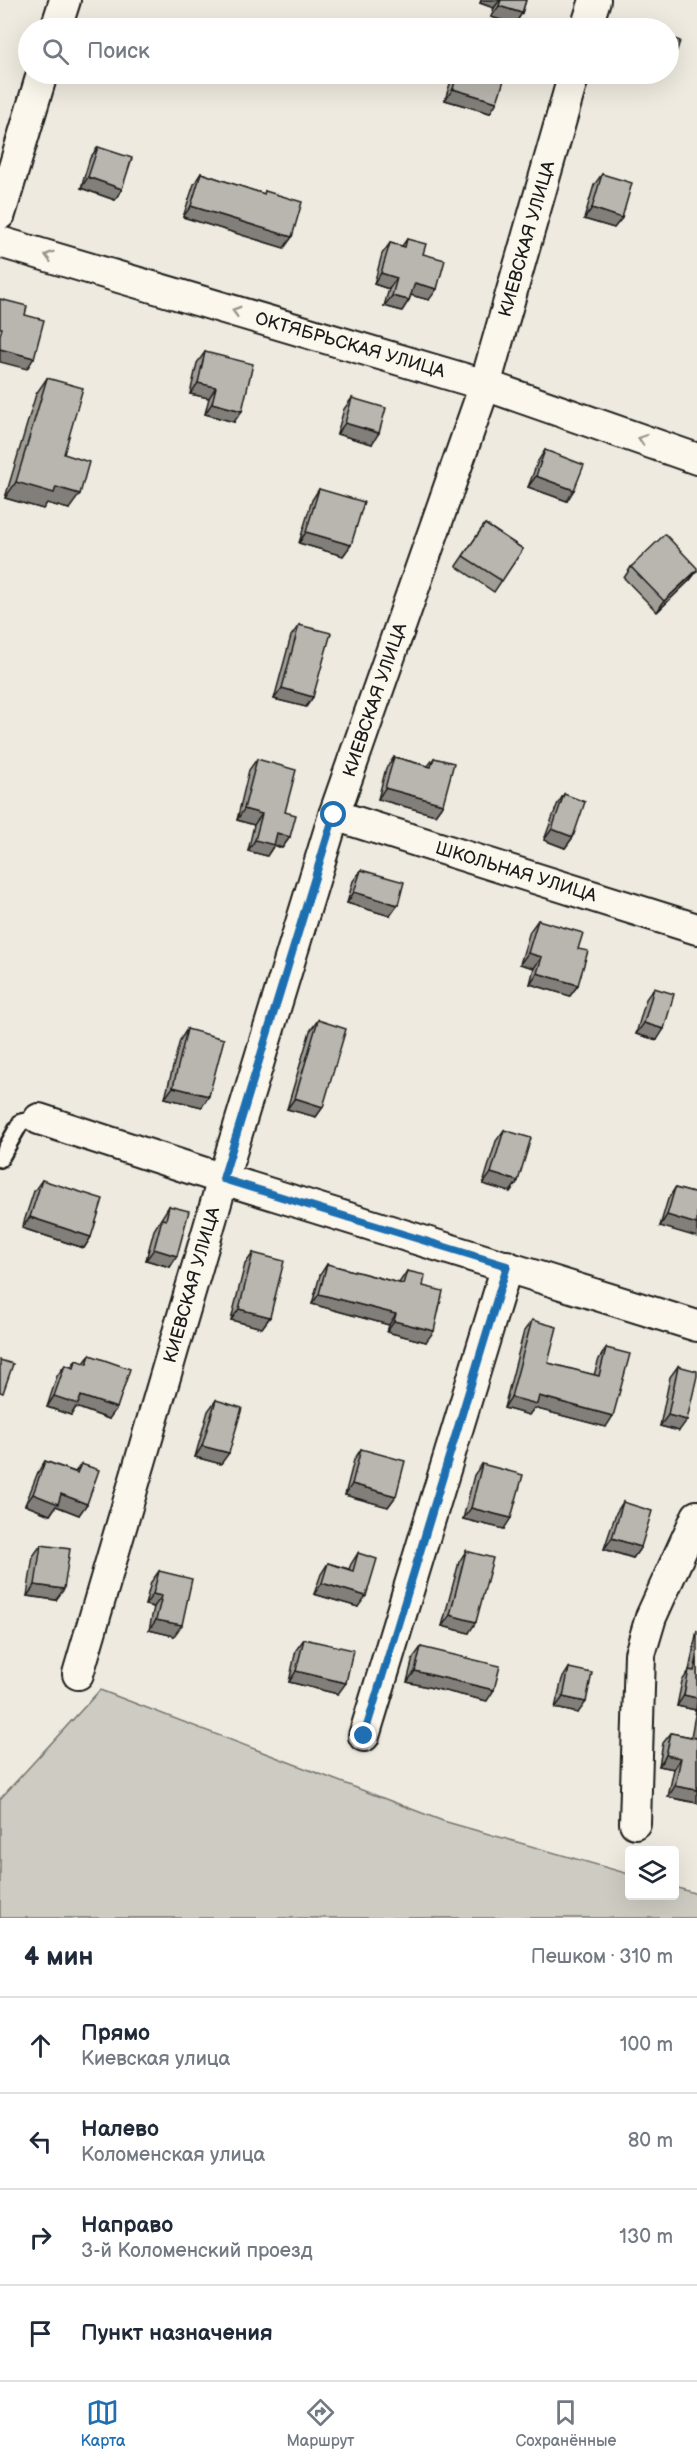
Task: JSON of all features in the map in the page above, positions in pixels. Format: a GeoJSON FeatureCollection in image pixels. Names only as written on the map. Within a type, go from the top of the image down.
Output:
{"type":"FeatureCollection","features":[{"type":"Feature","properties":{"kind":"street"},"geometry":{"type":"LineString","coordinates":[[59,18],[65,0]]}},
{"type":"Feature","properties":{"kind":"street"},"geometry":{"type":"LineString","coordinates":[[589,18],[594,0]]}},
{"type":"Feature","properties":{"kind":"street"},"geometry":{"type":"LineString","coordinates":[[0,214],[39,84]]}},
{"type":"Feature","properties":{"kind":"street","name":"КИЕВСКАЯ УЛИЦА"},"geometry":{"type":"LineString","coordinates":[[78,1674],[223,1179],[334,815],[485,385],[571,84]]}},
{"type":"Feature","properties":{"kind":"street","name":"ОКТЯБРЬСКАЯ УЛИЦА"},"geometry":{"type":"LineString","coordinates":[[0,242],[485,385],[697,459]]}},
{"type":"Feature","properties":{"kind":"street","name":"ШКОЛЬНАЯ УЛИЦА"},"geometry":{"type":"LineString","coordinates":[[334,815],[697,929]]}},
{"type":"Feature","properties":{"kind":"street"},"geometry":{"type":"LineString","coordinates":[[39,1119],[223,1179],[697,1326]]}},
{"type":"Feature","properties":{"kind":"street"},"geometry":{"type":"LineString","coordinates":[[364,1736],[507,1266]]}},
{"type":"Feature","properties":{"kind":"street"},"geometry":{"type":"LineString","coordinates":[[635,1823],[640,1654],[651,1617],[697,1516]]}},
{"type":"Feature","properties":{"kind":"lane"},"geometry":{"type":"LineString","coordinates":[[0,1159],[21,1122],[39,1119]]}},
{"type":"Feature","properties":{"kind":"shaded area"},"geometry":{"type":"Polygon","coordinates":[[[100,1690],[443,1821],[625,1873],[625,1900],[679,1900],[679,1888],[697,1894],[697,1918],[0,1918],[0,1799],[100,1690]]]}},
{"type":"Feature","properties":{"kind":"building"},"geometry":{"type":"Polygon","coordinates":[[[501,0],[526,0],[522,13],[499,6],[501,0]]]}},
{"type":"Feature","properties":{"kind":"building"},"geometry":{"type":"Polygon","coordinates":[[[454,84],[503,84],[497,102],[453,89],[454,84]]]}},
{"type":"Feature","properties":{"kind":"building"},"geometry":{"type":"Polygon","coordinates":[[[98,147],[132,158],[122,189],[88,177],[98,147]]]}},
{"type":"Feature","properties":{"kind":"building"},"geometry":{"type":"Polygon","coordinates":[[[201,173],[264,194],[265,191],[302,202],[292,237],[191,206],[201,173]]]}},
{"type":"Feature","properties":{"kind":"building"},"geometry":{"type":"Polygon","coordinates":[[[602,174],[632,183],[622,218],[592,208],[602,174]]]}},
{"type":"Feature","properties":{"kind":"building"},"geometry":{"type":"Polygon","coordinates":[[[407,239],[426,244],[423,254],[445,260],[437,289],[415,283],[409,300],[392,296],[397,278],[381,273],[390,243],[405,247],[407,239]]]}},
{"type":"Feature","properties":{"kind":"building"},"geometry":{"type":"Polygon","coordinates":[[[0,299],[27,306],[25,315],[44,320],[34,358],[0,349],[2,328],[0,328],[0,299]]]}},
{"type":"Feature","properties":{"kind":"building"},"geometry":{"type":"Polygon","coordinates":[[[205,352],[253,364],[242,411],[212,403],[216,387],[198,383],[205,352]]]}},
{"type":"Feature","properties":{"kind":"building"},"geometry":{"type":"Polygon","coordinates":[[[47,378],[83,388],[64,454],[89,462],[80,494],[56,487],[54,493],[16,482],[47,378]]]}},
{"type":"Feature","properties":{"kind":"building"},"geometry":{"type":"Polygon","coordinates":[[[352,398],[386,408],[379,433],[345,423],[352,398]]]}},
{"type":"Feature","properties":{"kind":"building"},"geometry":{"type":"Polygon","coordinates":[[[545,450],[584,465],[574,490],[536,476],[545,450]]]}},
{"type":"Feature","properties":{"kind":"building"},"geometry":{"type":"Polygon","coordinates":[[[319,489],[364,502],[351,545],[306,532],[319,489]]]}},
{"type":"Feature","properties":{"kind":"building"},"geometry":{"type":"Polygon","coordinates":[[[485,524],[523,549],[502,581],[463,556],[485,524]]]}},
{"type":"Feature","properties":{"kind":"building"},"geometry":{"type":"Polygon","coordinates":[[[665,534],[697,570],[664,601],[631,567],[665,534]]]}},
{"type":"Feature","properties":{"kind":"building"},"geometry":{"type":"Polygon","coordinates":[[[299,625],[331,633],[313,697],[282,688],[299,625]]]}},
{"type":"Feature","properties":{"kind":"building"},"geometry":{"type":"Polygon","coordinates":[[[394,757],[431,767],[434,758],[454,763],[443,804],[385,788],[394,757]]]}},
{"type":"Feature","properties":{"kind":"building"},"geometry":{"type":"Polygon","coordinates":[[[257,759],[296,770],[285,812],[296,815],[290,837],[277,833],[274,845],[255,840],[262,814],[244,809],[257,759]]]}},
{"type":"Feature","properties":{"kind":"building"},"geometry":{"type":"Polygon","coordinates":[[[564,794],[585,802],[573,837],[552,829],[564,794]]]}},
{"type":"Feature","properties":{"kind":"building"},"geometry":{"type":"Polygon","coordinates":[[[361,870],[404,882],[398,905],[354,892],[361,870]]]}},
{"type":"Feature","properties":{"kind":"building"},"geometry":{"type":"Polygon","coordinates":[[[538,920],[583,933],[578,949],[588,951],[578,985],[537,973],[542,957],[528,953],[538,920]]]}},
{"type":"Feature","properties":{"kind":"building"},"geometry":{"type":"Polygon","coordinates":[[[654,988],[674,994],[664,1029],[644,1023],[654,988]]]}},
{"type":"Feature","properties":{"kind":"building"},"geometry":{"type":"Polygon","coordinates":[[[318,1020],[346,1029],[323,1107],[295,1098],[318,1020]]]}},
{"type":"Feature","properties":{"kind":"building"},"geometry":{"type":"Polygon","coordinates":[[[187,1029],[224,1039],[209,1096],[173,1087],[187,1029]]]}},
{"type":"Feature","properties":{"kind":"building"},"geometry":{"type":"Polygon","coordinates":[[[504,1130],[531,1138],[518,1181],[491,1173],[504,1130]]]}},
{"type":"Feature","properties":{"kind":"building"},"geometry":{"type":"Polygon","coordinates":[[[42,1180],[103,1199],[91,1237],[30,1217],[42,1180]]]}},
{"type":"Feature","properties":{"kind":"building"},"geometry":{"type":"Polygon","coordinates":[[[675,1188],[697,1194],[697,1224],[667,1215],[675,1188]]]}},
{"type":"Feature","properties":{"kind":"building"},"geometry":{"type":"Polygon","coordinates":[[[169,1206],[189,1211],[177,1256],[154,1249],[162,1219],[166,1220],[169,1206]]]}},
{"type":"Feature","properties":{"kind":"building"},"geometry":{"type":"Polygon","coordinates":[[[253,1253],[284,1261],[270,1317],[239,1309],[253,1253]]]}},
{"type":"Feature","properties":{"kind":"building"},"geometry":{"type":"Polygon","coordinates":[[[327,1264],[403,1284],[407,1271],[425,1275],[423,1286],[443,1291],[434,1331],[394,1321],[396,1314],[319,1294],[327,1264]]]}},
{"type":"Feature","properties":{"kind":"building"},"geometry":{"type":"Polygon","coordinates":[[[532,1320],[557,1327],[548,1363],[599,1376],[606,1348],[630,1354],[613,1416],[539,1396],[537,1404],[511,1397],[532,1320]]]}},
{"type":"Feature","properties":{"kind":"building"},"geometry":{"type":"Polygon","coordinates":[[[90,1355],[130,1369],[117,1408],[81,1396],[78,1404],[54,1396],[65,1365],[74,1368],[76,1360],[87,1364],[90,1355]]]}},
{"type":"Feature","properties":{"kind":"building"},"geometry":{"type":"Polygon","coordinates":[[[0,1360],[13,1364],[3,1393],[0,1392],[0,1360]]]}},
{"type":"Feature","properties":{"kind":"building"},"geometry":{"type":"Polygon","coordinates":[[[678,1366],[697,1371],[687,1420],[668,1415],[678,1366]]]}},
{"type":"Feature","properties":{"kind":"building"},"geometry":{"type":"Polygon","coordinates":[[[216,1400],[242,1408],[229,1453],[202,1446],[216,1400]]]}},
{"type":"Feature","properties":{"kind":"building"},"geometry":{"type":"Polygon","coordinates":[[[361,1449],[405,1461],[396,1496],[352,1484],[361,1449]]]}},
{"type":"Feature","properties":{"kind":"building"},"geometry":{"type":"Polygon","coordinates":[[[45,1461],[77,1473],[81,1464],[99,1470],[87,1504],[61,1494],[58,1504],[33,1494],[45,1461]]]}},
{"type":"Feature","properties":{"kind":"building"},"geometry":{"type":"Polygon","coordinates":[[[482,1464],[523,1475],[511,1518],[471,1508],[482,1464]]]}},
{"type":"Feature","properties":{"kind":"building"},"geometry":{"type":"Polygon","coordinates":[[[623,1502],[652,1511],[641,1547],[612,1538],[623,1502]]]}},
{"type":"Feature","properties":{"kind":"building"},"geometry":{"type":"Polygon","coordinates":[[[41,1545],[70,1549],[64,1589],[35,1585],[41,1545]]]}},
{"type":"Feature","properties":{"kind":"building"},"geometry":{"type":"Polygon","coordinates":[[[466,1551],[493,1558],[476,1622],[450,1615],[466,1551]]]}},
{"type":"Feature","properties":{"kind":"building"},"geometry":{"type":"Polygon","coordinates":[[[358,1553],[377,1559],[366,1596],[322,1583],[328,1563],[353,1571],[358,1553]]]}},
{"type":"Feature","properties":{"kind":"building"},"geometry":{"type":"Polygon","coordinates":[[[159,1571],[192,1579],[182,1625],[156,1620],[162,1596],[153,1594],[159,1571]]]}},
{"type":"Feature","properties":{"kind":"building"},"geometry":{"type":"Polygon","coordinates":[[[304,1639],[353,1650],[346,1683],[296,1671],[304,1639]]]}},
{"type":"Feature","properties":{"kind":"building"},"geometry":{"type":"Polygon","coordinates":[[[421,1647],[500,1666],[494,1690],[415,1671],[421,1647]]]}},
{"type":"Feature","properties":{"kind":"building"},"geometry":{"type":"Polygon","coordinates":[[[697,1658],[697,1698],[684,1695],[689,1670],[694,1671],[697,1658]]]}},
{"type":"Feature","properties":{"kind":"building"},"geometry":{"type":"Polygon","coordinates":[[[569,1668],[592,1673],[586,1702],[563,1697],[569,1668]]]}},
{"type":"Feature","properties":{"kind":"building"},"geometry":{"type":"Polygon","coordinates":[[[671,1733],[696,1738],[697,1733],[697,1790],[675,1786],[681,1758],[666,1755],[671,1733]]]}},
{"type":"Feature","properties":{"kind":"route"},"geometry":{"type":"LineString","coordinates":[[334,815],[223,1179],[507,1266],[364,1736]]}}]}
